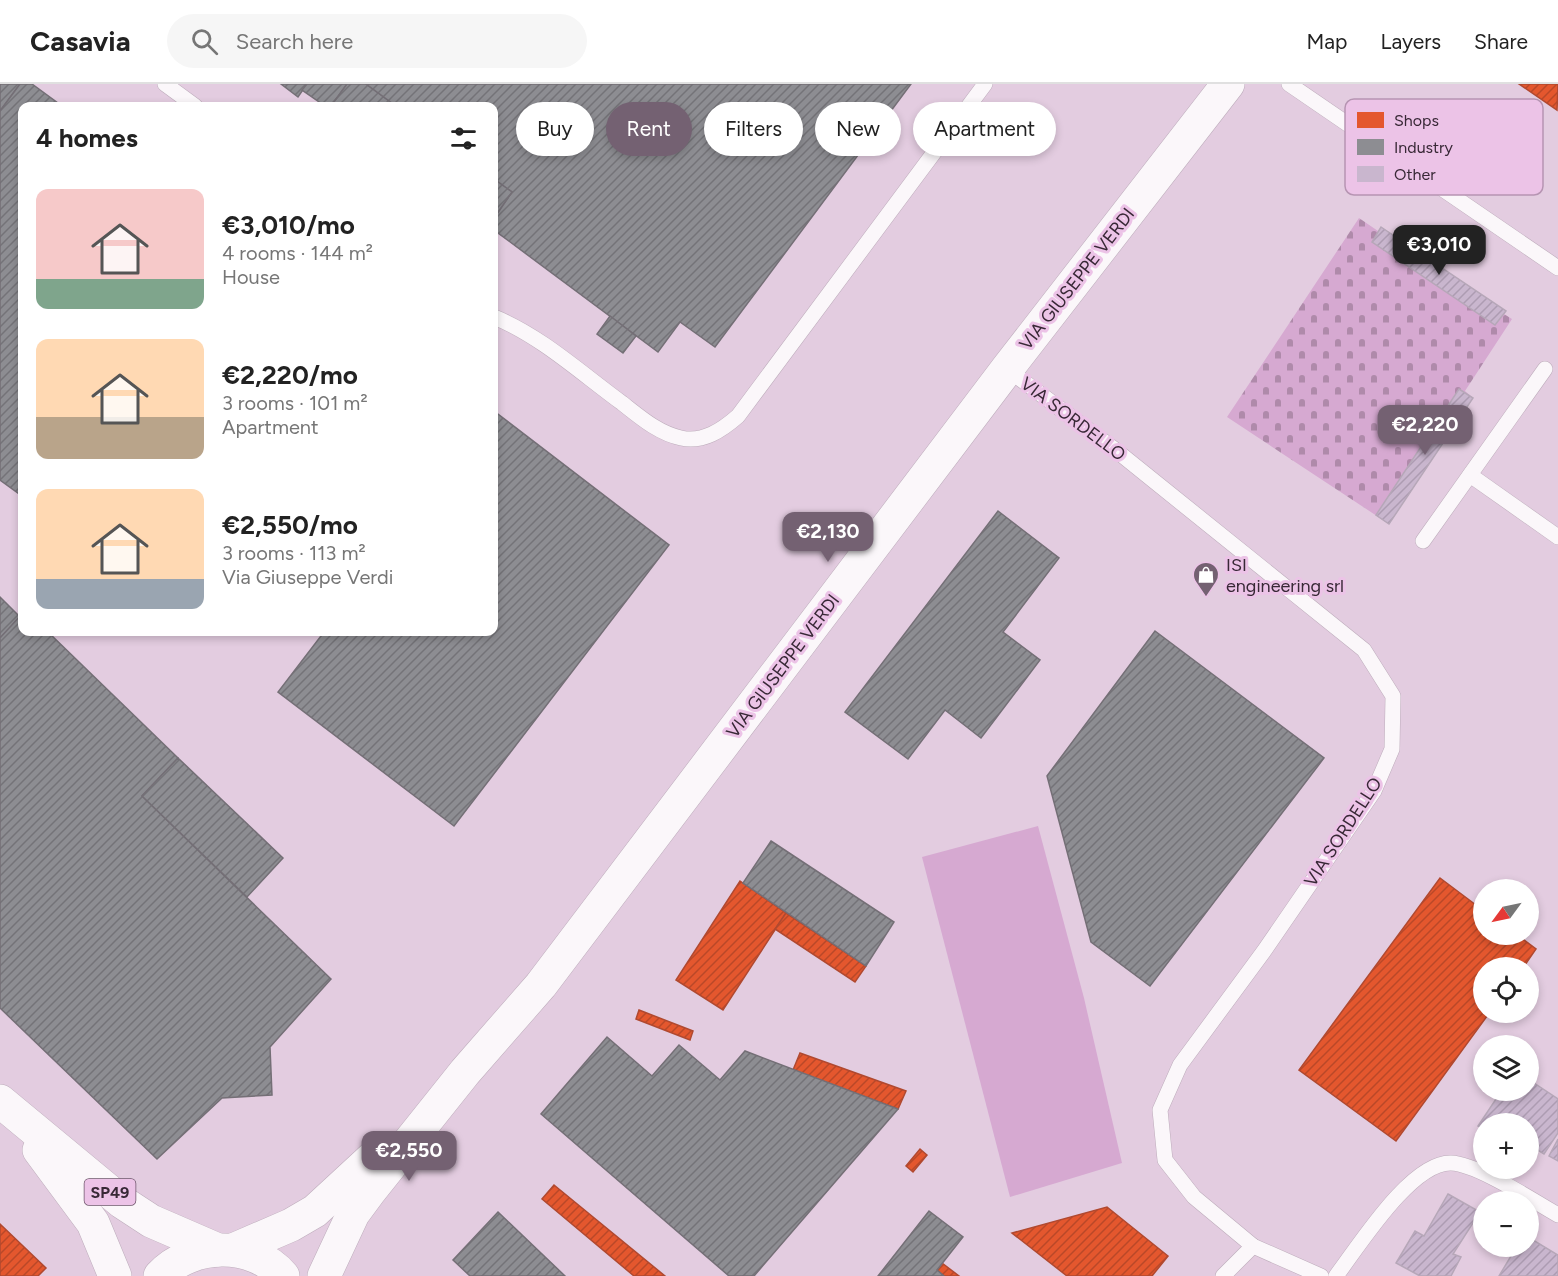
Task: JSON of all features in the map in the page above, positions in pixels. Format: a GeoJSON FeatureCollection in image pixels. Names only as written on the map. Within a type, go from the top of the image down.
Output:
{"type":"FeatureCollection","features":[{"type":"Feature","properties":{"kind":"main road","name":"VIA GIUSEPPE VERDI"},"geometry":{"type":"LineString","coordinates":[[324,1276],[353,1214],[465,1072],[541,985],[1007,369],[1228,84]]}},
{"type":"Feature","properties":{"kind":"main road","name":"VIA GIUSEPPE VERDI"},"geometry":{"type":"LineString","coordinates":[[160,1276],[168,1268],[192,1255],[225,1250],[291,1225],[315,1211],[465,1072]]}},
{"type":"Feature","properties":{"kind":"main road","name":"SP49"},"geometry":{"type":"LineString","coordinates":[[7,1108],[122,1202],[151,1221],[225,1250],[258,1258],[283,1276]]}},
{"type":"Feature","properties":{"kind":"main road","name":"SP49"},"geometry":{"type":"LineString","coordinates":[[7,1108],[93,1223],[115,1276]]}},
{"type":"Feature","properties":{"kind":"lane"},"geometry":{"type":"LineString","coordinates":[[165,84],[190,102]]}},
{"type":"Feature","properties":{"kind":"lane"},"geometry":{"type":"LineString","coordinates":[[498,319],[540,343],[658,430],[682,439],[704,437],[722,430],[738,416],[985,84]]}},
{"type":"Feature","properties":{"kind":"lane"},"geometry":{"type":"LineString","coordinates":[[1289,84],[1345,122]]}},
{"type":"Feature","properties":{"kind":"lane"},"geometry":{"type":"LineString","coordinates":[[1451,195],[1558,268]]}},
{"type":"Feature","properties":{"kind":"lane","name":"VIA SORDELLO"},"geometry":{"type":"LineString","coordinates":[[1007,369],[1118,452],[1364,650],[1393,696],[1392,749],[1374,791],[1264,951],[1180,1065],[1160,1110],[1166,1160],[1194,1197],[1253,1246],[1321,1276]]}},
{"type":"Feature","properties":{"kind":"lane"},"geometry":{"type":"LineString","coordinates":[[1423,541],[1545,369]]}},
{"type":"Feature","properties":{"kind":"lane"},"geometry":{"type":"LineString","coordinates":[[1470,475],[1558,537]]}},
{"type":"Feature","properties":{"kind":"lane"},"geometry":{"type":"LineString","coordinates":[[1336,1276],[1403,1188],[1431,1169],[1451,1163],[1485,1174],[1558,1215]]}},
{"type":"Feature","properties":{"kind":"lane"},"geometry":{"type":"LineString","coordinates":[[1223,1276],[1253,1246]]}},
{"type":"Feature","properties":{"kind":"green space"},"geometry":{"type":"Polygon","coordinates":[[[1359,218],[1378,231],[1381,227],[1506,311],[1504,314],[1512,319],[1465,391],[1473,398],[1389,524],[1227,417],[1359,218]]]}},
{"type":"Feature","properties":{"kind":"green space"},"geometry":{"type":"Polygon","coordinates":[[[1038,826],[1084,998],[1122,1163],[1010,1197],[922,857],[1038,826]]]}},
{"type":"Feature","properties":{"kind":"building: Shops"},"geometry":{"type":"Polygon","coordinates":[[[1519,84],[1558,84],[1557,110],[1519,84]]]}},
{"type":"Feature","properties":{"kind":"building: Shops"},"geometry":{"type":"Polygon","coordinates":[[[1440,878],[1473,903],[1473,945],[1531,945],[1536,949],[1531,957],[1473,957],[1473,1023],[1482,1023],[1396,1141],[1299,1070],[1440,878]]]}},
{"type":"Feature","properties":{"kind":"building: Shops"},"geometry":{"type":"Polygon","coordinates":[[[740,881],[786,913],[723,1010],[676,980],[740,881]]]}},
{"type":"Feature","properties":{"kind":"building: Shops"},"geometry":{"type":"Polygon","coordinates":[[[786,913],[866,966],[855,982],[775,929],[786,913]]]}},
{"type":"Feature","properties":{"kind":"building: Shops"},"geometry":{"type":"Polygon","coordinates":[[[639,1010],[693,1031],[690,1040],[636,1019],[639,1010]]]}},
{"type":"Feature","properties":{"kind":"building: Shops"},"geometry":{"type":"Polygon","coordinates":[[[800,1053],[906,1091],[898,1109],[793,1070],[800,1053]]]}},
{"type":"Feature","properties":{"kind":"building: Shops"},"geometry":{"type":"Polygon","coordinates":[[[920,1149],[927,1155],[913,1172],[906,1166],[920,1149]]]}},
{"type":"Feature","properties":{"kind":"building: Shops"},"geometry":{"type":"Polygon","coordinates":[[[554,1185],[665,1276],[634,1276],[542,1199],[554,1185]]]}},
{"type":"Feature","properties":{"kind":"building: Shops"},"geometry":{"type":"Polygon","coordinates":[[[1107,1207],[1168,1256],[1152,1276],[1067,1276],[1012,1233],[1107,1207]]]}},
{"type":"Feature","properties":{"kind":"building: Shops"},"geometry":{"type":"Polygon","coordinates":[[[0,1224],[46,1268],[38,1276],[0,1276],[0,1224]]]}},
{"type":"Feature","properties":{"kind":"building: Shops"},"geometry":{"type":"Polygon","coordinates":[[[942,1263],[959,1276],[944,1276],[937,1270],[942,1263]]]}},
{"type":"Feature","properties":{"kind":"building: Industry"},"geometry":{"type":"Polygon","coordinates":[[[0,84],[20,84],[0,111],[0,84]]]}},
{"type":"Feature","properties":{"kind":"building: Industry"},"geometry":{"type":"Polygon","coordinates":[[[20,84],[32,84],[57,102],[18,102],[18,493],[0,480],[0,111],[20,84]]]}},
{"type":"Feature","properties":{"kind":"building: Industry"},"geometry":{"type":"Polygon","coordinates":[[[281,84],[307,84],[298,97],[281,84]]]}},
{"type":"Feature","properties":{"kind":"building: Industry"},"geometry":{"type":"Polygon","coordinates":[[[307,84],[347,84],[334,102],[319,102],[302,90],[307,84]]]}},
{"type":"Feature","properties":{"kind":"building: Industry"},"geometry":{"type":"Polygon","coordinates":[[[347,84],[366,84],[391,102],[334,102],[347,84]]]}},
{"type":"Feature","properties":{"kind":"building: Industry"},"geometry":{"type":"Polygon","coordinates":[[[366,84],[911,84],[898,102],[815,102],[815,156],[857,156],[715,347],[680,322],[658,352],[498,233],[498,212],[512,192],[498,182],[498,102],[391,102],[366,84]]]}},
{"type":"Feature","properties":{"kind":"building: Industry"},"geometry":{"type":"Polygon","coordinates":[[[498,182],[512,192],[498,212],[498,182]]]}},
{"type":"Feature","properties":{"kind":"building: Industry"},"geometry":{"type":"Polygon","coordinates":[[[610,316],[636,336],[623,353],[597,334],[610,316]]]}},
{"type":"Feature","properties":{"kind":"building: Industry"},"geometry":{"type":"Polygon","coordinates":[[[498,414],[669,545],[454,826],[278,692],[321,636],[498,636],[498,414]]]}},
{"type":"Feature","properties":{"kind":"building: Industry"},"geometry":{"type":"Polygon","coordinates":[[[998,511],[1059,558],[1003,632],[1040,660],[981,738],[945,710],[908,759],[845,712],[998,511]]]}},
{"type":"Feature","properties":{"kind":"building: Industry"},"geometry":{"type":"Polygon","coordinates":[[[0,597],[18,615],[18,619],[0,638],[0,597]]]}},
{"type":"Feature","properties":{"kind":"building: Industry"},"geometry":{"type":"Polygon","coordinates":[[[18,618],[18,636],[52,636],[178,758],[142,796],[331,979],[270,1047],[272,1095],[222,1098],[157,1159],[0,1008],[0,638],[18,618]]]}},
{"type":"Feature","properties":{"kind":"building: Industry"},"geometry":{"type":"Polygon","coordinates":[[[1155,631],[1324,758],[1150,986],[1091,942],[1047,776],[1155,631]]]}},
{"type":"Feature","properties":{"kind":"building: Industry"},"geometry":{"type":"Polygon","coordinates":[[[178,758],[283,858],[247,897],[142,796],[178,758]]]}},
{"type":"Feature","properties":{"kind":"building: Industry"},"geometry":{"type":"Polygon","coordinates":[[[771,841],[894,922],[866,966],[743,883],[771,841]]]}},
{"type":"Feature","properties":{"kind":"building: Industry"},"geometry":{"type":"Polygon","coordinates":[[[607,1037],[652,1076],[679,1045],[720,1080],[745,1051],[898,1109],[754,1276],[729,1276],[541,1114],[607,1037]]]}},
{"type":"Feature","properties":{"kind":"building: Industry"},"geometry":{"type":"Polygon","coordinates":[[[929,1211],[963,1237],[937,1270],[944,1276],[878,1276],[929,1211]]]}},
{"type":"Feature","properties":{"kind":"building: Industry"},"geometry":{"type":"Polygon","coordinates":[[[498,1212],[565,1276],[470,1276],[453,1260],[498,1212]]]}},
{"type":"Feature","properties":{"kind":"building: Other"},"geometry":{"type":"Polygon","coordinates":[[[1381,227],[1506,311],[1495,325],[1372,242],[1381,227]]]}},
{"type":"Feature","properties":{"kind":"building: Other"},"geometry":{"type":"Polygon","coordinates":[[[1459,389],[1473,398],[1389,524],[1376,515],[1459,389]]]}},
{"type":"Feature","properties":{"kind":"building: Other"},"geometry":{"type":"Polygon","coordinates":[[[1539,1086],[1558,1099],[1558,1133],[1544,1154],[1539,1151],[1539,1113],[1487,1113],[1495,1101],[1539,1101],[1539,1086]]]}},
{"type":"Feature","properties":{"kind":"building: Other"},"geometry":{"type":"Polygon","coordinates":[[[1558,1139],[1558,1161],[1549,1156],[1558,1139]]]}},
{"type":"Feature","properties":{"kind":"building: Other"},"geometry":{"type":"Polygon","coordinates":[[[1448,1194],[1473,1208],[1473,1223],[1453,1254],[1461,1257],[1451,1276],[1420,1276],[1396,1263],[1415,1231],[1424,1236],[1448,1194]]]}},
{"type":"Feature","properties":{"kind":"building: Other"},"geometry":{"type":"Polygon","coordinates":[[[1539,1244],[1558,1255],[1558,1276],[1499,1276],[1510,1257],[1539,1257],[1539,1244]]]}},
{"type":"Feature","properties":{"kind":"place","name":"ISI engineering srl"},"geometry":{"type":"Point","coordinates":[1206,598]}}]}
